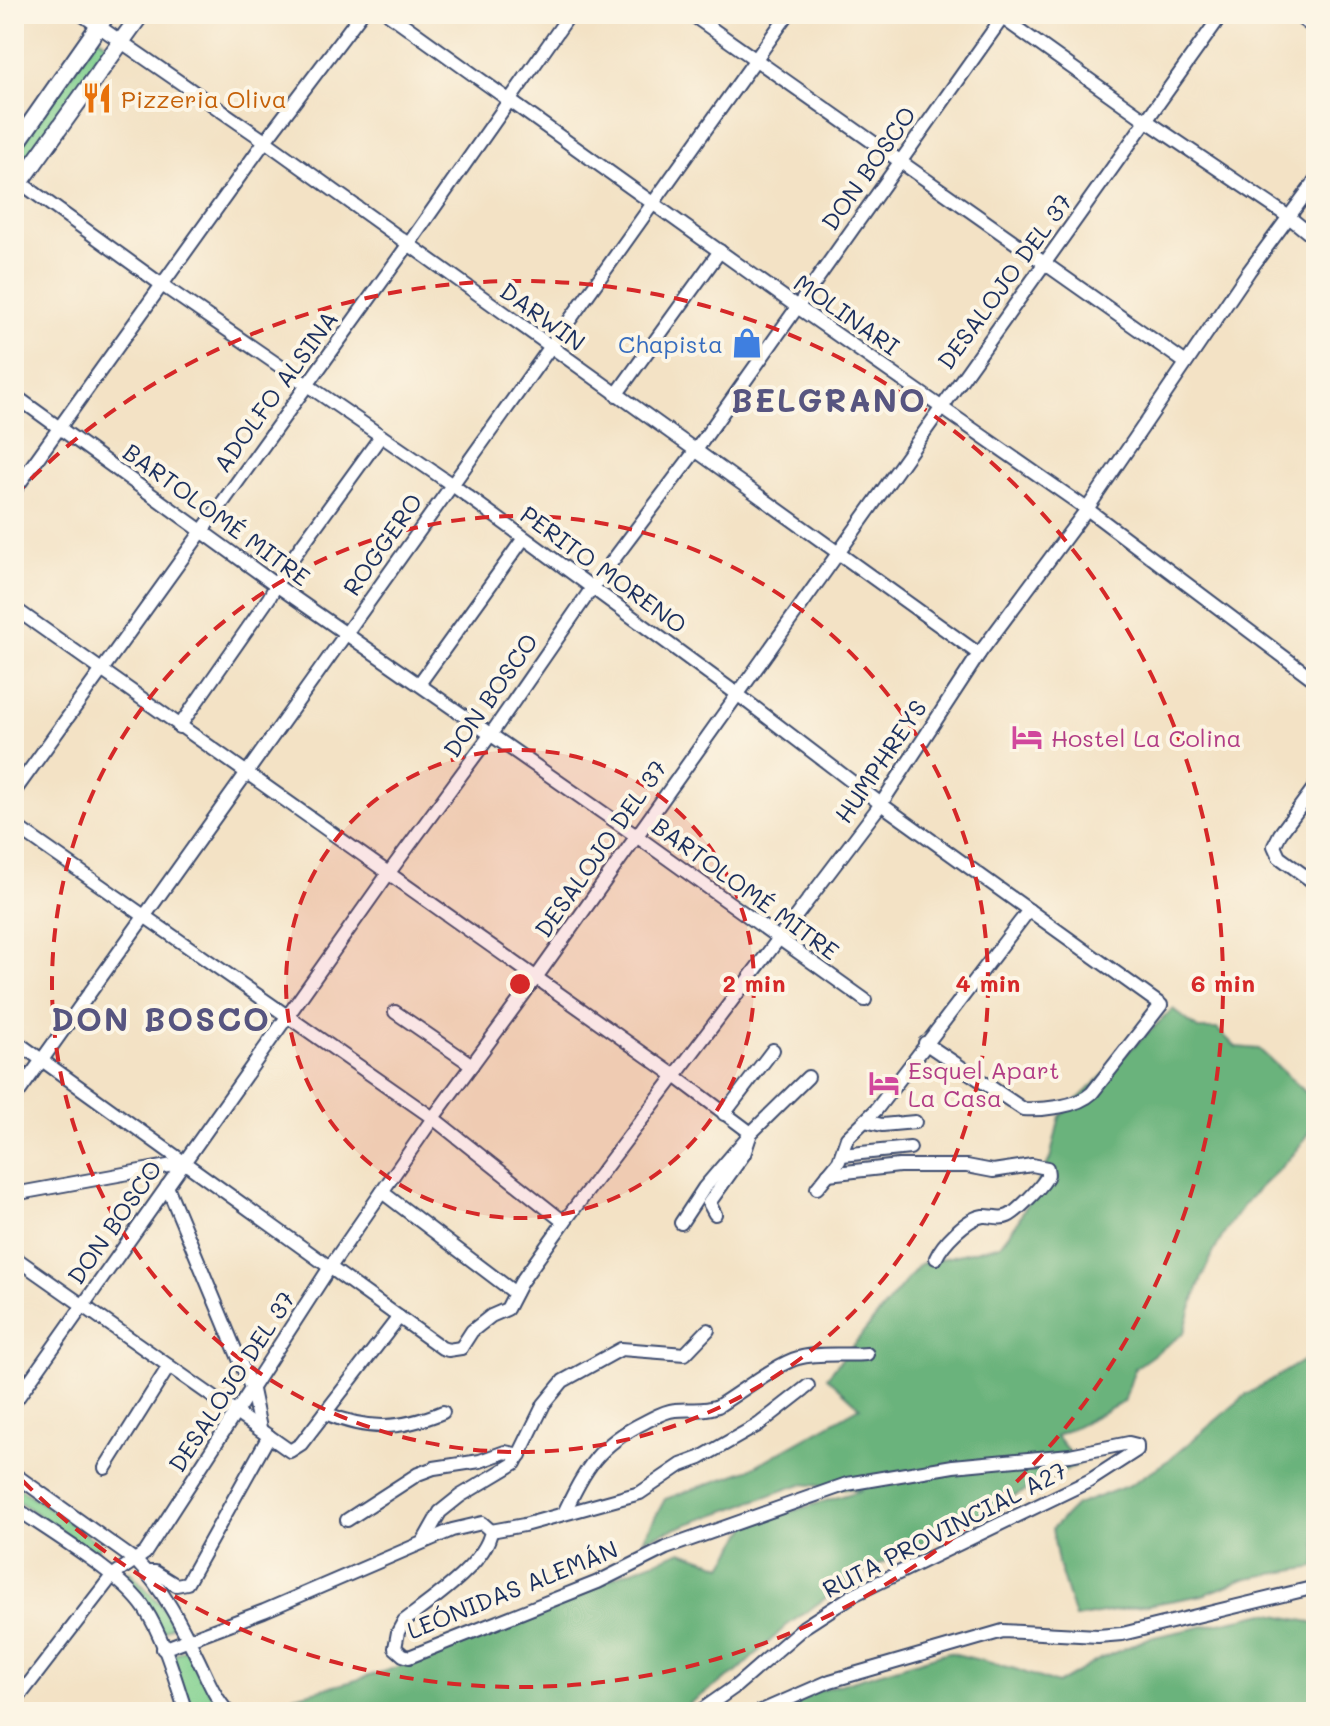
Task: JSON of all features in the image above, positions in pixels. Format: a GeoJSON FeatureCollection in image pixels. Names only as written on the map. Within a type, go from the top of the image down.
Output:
{"type":"FeatureCollection","features":[{"type":"Feature","properties":{"kind":"main road"},"geometry":{"type":"LineString","coordinates":[[16,184],[141,14]]}},
{"type":"Feature","properties":{"kind":"main road"},"geometry":{"type":"LineString","coordinates":[[14,147],[103,20]]}},
{"type":"Feature","properties":{"kind":"street","name":"DARWIN"},"geometry":{"type":"LineString","coordinates":[[81,14],[103,20],[121,42],[265,141],[979,654]]}},
{"type":"Feature","properties":{"kind":"street"},"geometry":{"type":"LineString","coordinates":[[14,491],[265,141],[361,14]]}},
{"type":"Feature","properties":{"kind":"street","name":"MOLINARI"},"geometry":{"type":"LineString","coordinates":[[389,14],[796,306],[1087,509],[1316,681]]}},
{"type":"Feature","properties":{"kind":"street","name":"ADOLFO ALSINA"},"geometry":{"type":"LineString","coordinates":[[14,792],[408,245],[570,14]]}},
{"type":"Feature","properties":{"kind":"street"},"geometry":{"type":"LineString","coordinates":[[691,14],[1186,363]]}},
{"type":"Feature","properties":{"kind":"street","name":"ROGGERO"},"geometry":{"type":"LineString","coordinates":[[14,1099],[788,14]]}},
{"type":"Feature","properties":{"kind":"street","name":"DESALOJO DEL 37"},"geometry":{"type":"LineString","coordinates":[[14,1703],[112,1576],[145,1553],[330,1267],[433,1118],[1222,14]]}},
{"type":"Feature","properties":{"kind":"street"},"geometry":{"type":"LineString","coordinates":[[1295,14],[1316,29]]}},
{"type":"Feature","properties":{"kind":"street"},"geometry":{"type":"LineString","coordinates":[[1001,15],[1316,239]]}},
{"type":"Feature","properties":{"kind":"street","name":"DON BOSCO"},"geometry":{"type":"LineString","coordinates":[[14,1403],[592,588],[696,450],[1001,15]]}},
{"type":"Feature","properties":{"kind":"street","name":"HUMPHREYS"},"geometry":{"type":"LineString","coordinates":[[399,1317],[442,1348],[465,1352],[472,1331],[507,1309],[564,1222],[881,804],[979,654],[1087,509],[1316,180]]}},
{"type":"Feature","properties":{"kind":"street","name":"PERITO MORENO"},"geometry":{"type":"LineString","coordinates":[[16,184],[451,484],[881,804],[1161,1005],[1083,1101],[1023,1109],[925,1043]]}},
{"type":"Feature","properties":{"kind":"street"},"geometry":{"type":"LineString","coordinates":[[616,395],[720,251]]}},
{"type":"Feature","properties":{"kind":"street","name":"BARTOLOMÉ MITRE"},"geometry":{"type":"LineString","coordinates":[[14,395],[276,585],[635,835],[865,1000]]}},
{"type":"Feature","properties":{"kind":"street"},"geometry":{"type":"LineString","coordinates":[[179,727],[286,567],[381,436]]}},
{"type":"Feature","properties":{"kind":"street"},"geometry":{"type":"LineString","coordinates":[[419,684],[524,538]]}},
{"type":"Feature","properties":{"kind":"street"},"geometry":{"type":"LineString","coordinates":[[14,608],[751,1133]]}},
{"type":"Feature","properties":{"kind":"street"},"geometry":{"type":"LineString","coordinates":[[1316,785],[1274,846],[1279,857],[1316,884]]}},
{"type":"Feature","properties":{"kind":"street"},"geometry":{"type":"LineString","coordinates":[[14,825],[433,1118],[564,1222]]}},
{"type":"Feature","properties":{"kind":"street"},"geometry":{"type":"LineString","coordinates":[[817,1188],[842,1155],[847,1138],[865,1121],[1029,910]]}},
{"type":"Feature","properties":{"kind":"street"},"geometry":{"type":"LineString","coordinates":[[395,1012],[472,1065]]}},
{"type":"Feature","properties":{"kind":"street"},"geometry":{"type":"LineString","coordinates":[[14,1040],[399,1317],[301,1444],[290,1451],[14,1257]]}},
{"type":"Feature","properties":{"kind":"street"},"geometry":{"type":"LineString","coordinates":[[724,1114],[773,1050]]}},
{"type":"Feature","properties":{"kind":"street"},"geometry":{"type":"LineString","coordinates":[[681,1223],[704,1188],[751,1133],[808,1077]]}},
{"type":"Feature","properties":{"kind":"street"},"geometry":{"type":"LineString","coordinates":[[865,1121],[882,1125],[915,1122]]}},
{"type":"Feature","properties":{"kind":"street"},"geometry":{"type":"LineString","coordinates":[[715,1214],[709,1203],[744,1154],[751,1133]]}},
{"type":"Feature","properties":{"kind":"street"},"geometry":{"type":"LineString","coordinates":[[842,1155],[910,1148]]}},
{"type":"Feature","properties":{"kind":"street"},"geometry":{"type":"LineString","coordinates":[[14,1194],[184,1163]]}},
{"type":"Feature","properties":{"kind":"street"},"geometry":{"type":"LineString","coordinates":[[828,1174],[899,1166],[967,1166],[993,1171],[1032,1165],[1047,1168],[1045,1180],[1016,1211],[1008,1216],[983,1216],[973,1220],[941,1245],[936,1258]]}},
{"type":"Feature","properties":{"kind":"street"},"geometry":{"type":"LineString","coordinates":[[147,1572],[155,1572],[176,1585],[187,1583],[264,1432],[252,1390],[167,1186]]}},
{"type":"Feature","properties":{"kind":"street"},"geometry":{"type":"LineString","coordinates":[[382,1192],[515,1293]]}},
{"type":"Feature","properties":{"kind":"street"},"geometry":{"type":"LineString","coordinates":[[423,1542],[440,1512],[460,1496],[508,1470],[520,1455],[544,1404],[563,1381],[621,1349],[685,1354],[708,1330]]}},
{"type":"Feature","properties":{"kind":"street"},"geometry":{"type":"LineString","coordinates":[[564,1513],[583,1474],[606,1445],[624,1432],[663,1413],[675,1410],[706,1411],[718,1406],[794,1359],[811,1355],[843,1357],[867,1354]]}},
{"type":"Feature","properties":{"kind":"street"},"geometry":{"type":"LineString","coordinates":[[105,1468],[169,1366]]}},
{"type":"Feature","properties":{"kind":"street"},"geometry":{"type":"LineString","coordinates":[[163,1649],[264,1611],[452,1530],[482,1523],[491,1531],[524,1525],[640,1493],[681,1465],[700,1458],[758,1425],[808,1386]]}},
{"type":"Feature","properties":{"kind":"street"},"geometry":{"type":"LineString","coordinates":[[325,1413],[367,1427],[420,1421],[443,1412]]}},
{"type":"Feature","properties":{"kind":"street","name":"LEÓNIDAS ALEMÁN"},"geometry":{"type":"LineString","coordinates":[[491,1531],[486,1548],[473,1562],[404,1621],[395,1648],[403,1655],[409,1657],[515,1616],[598,1582],[666,1548],[847,1484],[953,1466],[1070,1455],[1129,1443],[1137,1445],[1137,1450]]}},
{"type":"Feature","properties":{"kind":"street","name":"RUTA PROVINCIAL A27"},"geometry":{"type":"LineString","coordinates":[[699,1712],[736,1686],[804,1627],[855,1594],[1089,1481],[1137,1450]]}},
{"type":"Feature","properties":{"kind":"street"},"geometry":{"type":"LineString","coordinates":[[347,1520],[418,1474],[434,1468],[480,1461],[505,1452],[520,1455]]}},
{"type":"Feature","properties":{"kind":"street"},"geometry":{"type":"LineString","coordinates":[[14,1474],[147,1572],[189,1639],[226,1711]]}},
{"type":"Feature","properties":{"kind":"street"},"geometry":{"type":"LineString","coordinates":[[14,1507],[112,1576],[146,1610],[186,1712]]}},
{"type":"Feature","properties":{"kind":"street"},"geometry":{"type":"LineString","coordinates":[[759,1712],[830,1681],[1003,1631],[1098,1636],[1122,1634],[1316,1587]]}},
{"type":"Feature","properties":{"kind":"green space"},"geometry":{"type":"Polygon","coordinates":[[[98,37],[111,47],[24,170],[14,164],[14,155],[98,37]]]}},
{"type":"Feature","properties":{"kind":"green space"},"geometry":{"type":"Polygon","coordinates":[[[1173,1009],[1198,1029],[1217,1029],[1236,1047],[1259,1049],[1316,1102],[1314,1118],[1300,1146],[1244,1205],[1224,1234],[1200,1282],[1184,1333],[1135,1368],[1124,1402],[1056,1436],[1079,1464],[860,1574],[786,1626],[737,1672],[676,1712],[317,1712],[294,1696],[445,1652],[572,1593],[682,1551],[723,1566],[749,1524],[862,1490],[801,1484],[643,1540],[665,1499],[748,1470],[860,1407],[827,1377],[920,1264],[1000,1245],[1017,1223],[1050,1159],[1060,1116],[1173,1009]]]}},
{"type":"Feature","properties":{"kind":"green space"},"geometry":{"type":"Polygon","coordinates":[[[1316,1353],[1316,1567],[1247,1578],[1203,1595],[1075,1618],[1058,1563],[1052,1529],[1076,1505],[1130,1485],[1170,1459],[1246,1395],[1316,1353]]]}},
{"type":"Feature","properties":{"kind":"green space"},"geometry":{"type":"Polygon","coordinates":[[[14,1484],[101,1545],[94,1554],[14,1498],[14,1484]]]}},
{"type":"Feature","properties":{"kind":"green space"},"geometry":{"type":"Polygon","coordinates":[[[129,1571],[161,1605],[172,1626],[161,1633],[143,1594],[122,1578],[129,1571]]]}},
{"type":"Feature","properties":{"kind":"green space"},"geometry":{"type":"Polygon","coordinates":[[[1266,1613],[1316,1623],[1316,1712],[777,1712],[812,1693],[948,1652],[1015,1669],[1057,1684],[1100,1659],[1149,1638],[1266,1613]]]}},
{"type":"Feature","properties":{"kind":"green space"},"geometry":{"type":"Polygon","coordinates":[[[186,1649],[214,1699],[211,1712],[189,1712],[170,1656],[186,1649]]]}},
{"type":"Feature","properties":{"kind":"place","name":"Pizzeria Oliva"},"geometry":{"type":"Point","coordinates":[97,98]}},
{"type":"Feature","properties":{"kind":"place","name":"Chapista"},"geometry":{"type":"Point","coordinates":[747,343]}},
{"type":"Feature","properties":{"kind":"place","name":"Hostel La Colina"},"geometry":{"type":"Point","coordinates":[1027,737]}},
{"type":"Feature","properties":{"kind":"place","name":"Esquel Apart La Casa"},"geometry":{"type":"Point","coordinates":[884,1083]}},
{"type":"Feature","properties":{"kind":"district","name":"BELGRANO"},"geometry":{"type":"Point","coordinates":[829,399]}},
{"type":"Feature","properties":{"kind":"district","name":"DON BOSCO"},"geometry":{"type":"Point","coordinates":[161,1018]}}]}
